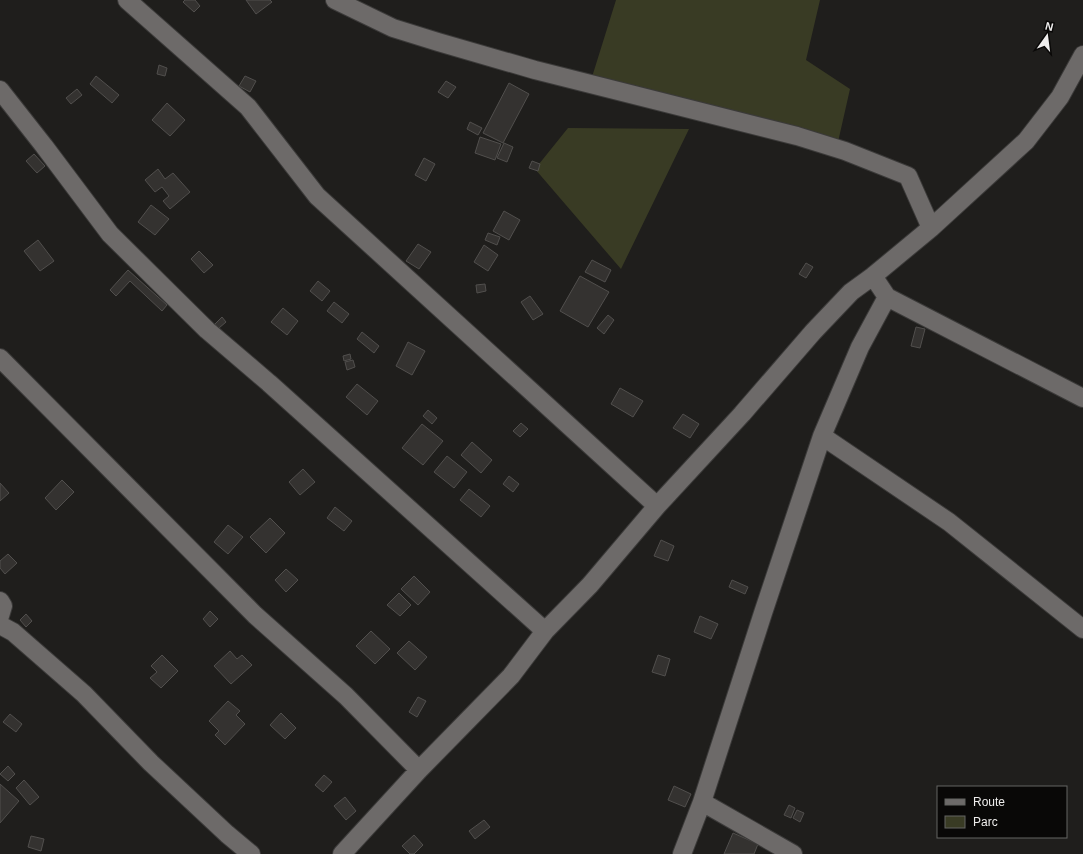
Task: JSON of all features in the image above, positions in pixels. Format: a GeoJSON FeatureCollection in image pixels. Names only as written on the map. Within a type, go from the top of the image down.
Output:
{"type":"FeatureCollection","features":[{"type":"Feature","properties":{"kind":"street"},"geometry":{"type":"LineString","coordinates":[[127,0],[248,107],[317,196],[657,506]]}},
{"type":"Feature","properties":{"kind":"street"},"geometry":{"type":"LineString","coordinates":[[335,0],[393,28],[438,42],[535,70],[797,136],[845,151],[908,176],[931,228]]}},
{"type":"Feature","properties":{"kind":"street"},"geometry":{"type":"LineString","coordinates":[[342,854],[419,770],[510,676],[545,631],[590,585],[657,506],[742,414],[813,332],[851,292],[873,276],[931,228],[1026,141],[1060,97],[1083,55]]}},
{"type":"Feature","properties":{"kind":"street"},"geometry":{"type":"LineString","coordinates":[[0,90],[110,234],[201,324],[269,383],[545,631]]}},
{"type":"Feature","properties":{"kind":"street"},"geometry":{"type":"LineString","coordinates":[[873,276],[887,297],[1083,398]]}},
{"type":"Feature","properties":{"kind":"street"},"geometry":{"type":"LineString","coordinates":[[682,854],[702,802],[822,436],[860,347],[887,297]]}},
{"type":"Feature","properties":{"kind":"street"},"geometry":{"type":"LineString","coordinates":[[0,358],[255,615],[346,696],[419,770]]}},
{"type":"Feature","properties":{"kind":"street"},"geometry":{"type":"LineString","coordinates":[[822,436],[949,522],[1083,629]]}},
{"type":"Feature","properties":{"kind":"street"},"geometry":{"type":"LineString","coordinates":[[0,601],[3,606],[0,616]]}},
{"type":"Feature","properties":{"kind":"street"},"geometry":{"type":"LineString","coordinates":[[0,625],[12,632],[84,694],[151,763],[227,834],[252,854]]}},
{"type":"Feature","properties":{"kind":"street"},"geometry":{"type":"LineString","coordinates":[[702,802],[793,854]]}},
{"type":"Feature","properties":{"kind":"green space"},"geometry":{"type":"Polygon","coordinates":[[[616,0],[820,0],[806,60],[850,89],[838,142],[592,77],[616,0]]]}},
{"type":"Feature","properties":{"kind":"green space"},"geometry":{"type":"Polygon","coordinates":[[[568,128],[689,129],[621,269],[535,169],[568,128]]]}},
{"type":"Feature","properties":{"kind":"building"},"geometry":{"type":"Polygon","coordinates":[[[185,0],[195,0],[200,6],[194,12],[183,2],[185,0]]]}},
{"type":"Feature","properties":{"kind":"building"},"geometry":{"type":"Polygon","coordinates":[[[246,0],[270,0],[272,2],[256,14],[246,0]]]}},
{"type":"Feature","properties":{"kind":"building"},"geometry":{"type":"Polygon","coordinates":[[[159,65],[167,68],[165,76],[157,74],[159,65]]]}},
{"type":"Feature","properties":{"kind":"building"},"geometry":{"type":"Polygon","coordinates":[[[96,76],[119,95],[112,103],[90,84],[96,76]]]}},
{"type":"Feature","properties":{"kind":"building"},"geometry":{"type":"Polygon","coordinates":[[[245,76],[256,81],[250,92],[239,86],[245,76]]]}},
{"type":"Feature","properties":{"kind":"building"},"geometry":{"type":"Polygon","coordinates":[[[446,81],[456,87],[448,98],[438,92],[446,81]]]}},
{"type":"Feature","properties":{"kind":"building"},"geometry":{"type":"Polygon","coordinates":[[[509,83],[529,94],[503,143],[483,133],[509,83]]]}},
{"type":"Feature","properties":{"kind":"building"},"geometry":{"type":"Polygon","coordinates":[[[77,89],[82,95],[71,104],[66,98],[77,89]]]}},
{"type":"Feature","properties":{"kind":"building"},"geometry":{"type":"Polygon","coordinates":[[[167,103],[185,120],[170,136],[152,120],[167,103]]]}},
{"type":"Feature","properties":{"kind":"building"},"geometry":{"type":"Polygon","coordinates":[[[470,122],[482,128],[478,135],[467,129],[470,122]]]}},
{"type":"Feature","properties":{"kind":"building"},"geometry":{"type":"Polygon","coordinates":[[[480,137],[501,144],[495,160],[475,153],[480,137]]]}},
{"type":"Feature","properties":{"kind":"building"},"geometry":{"type":"Polygon","coordinates":[[[504,143],[513,147],[507,162],[497,158],[504,143]]]}},
{"type":"Feature","properties":{"kind":"building"},"geometry":{"type":"Polygon","coordinates":[[[34,154],[45,166],[37,173],[26,161],[34,154]]]}},
{"type":"Feature","properties":{"kind":"building"},"geometry":{"type":"Polygon","coordinates":[[[424,158],[435,164],[426,181],[415,175],[424,158]]]}},
{"type":"Feature","properties":{"kind":"building"},"geometry":{"type":"Polygon","coordinates":[[[532,161],[540,164],[538,171],[529,168],[532,161]]]}},
{"type":"Feature","properties":{"kind":"building"},"geometry":{"type":"Polygon","coordinates":[[[158,169],[165,179],[173,173],[190,192],[170,209],[163,201],[169,196],[162,187],[155,192],[145,180],[158,169]]]}},
{"type":"Feature","properties":{"kind":"building"},"geometry":{"type":"Polygon","coordinates":[[[151,205],[169,219],[155,235],[138,222],[151,205]]]}},
{"type":"Feature","properties":{"kind":"building"},"geometry":{"type":"Polygon","coordinates":[[[504,211],[520,220],[509,240],[493,231],[504,211]]]}},
{"type":"Feature","properties":{"kind":"building"},"geometry":{"type":"Polygon","coordinates":[[[488,233],[500,237],[497,245],[485,240],[488,233]]]}},
{"type":"Feature","properties":{"kind":"building"},"geometry":{"type":"Polygon","coordinates":[[[38,240],[54,261],[40,271],[24,251],[38,240]]]}},
{"type":"Feature","properties":{"kind":"building"},"geometry":{"type":"Polygon","coordinates":[[[418,244],[431,252],[419,269],[406,261],[418,244]]]}},
{"type":"Feature","properties":{"kind":"building"},"geometry":{"type":"Polygon","coordinates":[[[484,245],[498,255],[488,271],[474,262],[484,245]]]}},
{"type":"Feature","properties":{"kind":"building"},"geometry":{"type":"Polygon","coordinates":[[[199,251],[213,265],[204,273],[191,259],[199,251]]]}},
{"type":"Feature","properties":{"kind":"building"},"geometry":{"type":"Polygon","coordinates":[[[592,260],[611,270],[605,282],[585,272],[592,260]]]}},
{"type":"Feature","properties":{"kind":"building"},"geometry":{"type":"Polygon","coordinates":[[[806,263],[813,267],[806,278],[799,274],[806,263]]]}},
{"type":"Feature","properties":{"kind":"building"},"geometry":{"type":"Polygon","coordinates":[[[128,270],[167,305],[162,311],[130,281],[116,296],[110,290],[128,270]]]}},
{"type":"Feature","properties":{"kind":"building"},"geometry":{"type":"Polygon","coordinates":[[[580,276],[609,292],[588,327],[560,311],[580,276]]]}},
{"type":"Feature","properties":{"kind":"building"},"geometry":{"type":"Polygon","coordinates":[[[318,281],[330,291],[322,301],[310,291],[318,281]]]}},
{"type":"Feature","properties":{"kind":"building"},"geometry":{"type":"Polygon","coordinates":[[[485,284],[486,291],[477,293],[476,285],[485,284]]]}},
{"type":"Feature","properties":{"kind":"building"},"geometry":{"type":"Polygon","coordinates":[[[530,296],[543,314],[533,320],[521,302],[530,296]]]}},
{"type":"Feature","properties":{"kind":"building"},"geometry":{"type":"Polygon","coordinates":[[[334,302],[349,314],[342,323],[327,311],[334,302]]]}},
{"type":"Feature","properties":{"kind":"building"},"geometry":{"type":"Polygon","coordinates":[[[283,308],[298,321],[287,335],[271,322],[283,308]]]}},
{"type":"Feature","properties":{"kind":"building"},"geometry":{"type":"Polygon","coordinates":[[[608,315],[614,320],[604,334],[597,328],[608,315]]]}},
{"type":"Feature","properties":{"kind":"building"},"geometry":{"type":"Polygon","coordinates":[[[222,317],[226,322],[219,328],[215,324],[222,317]]]}},
{"type":"Feature","properties":{"kind":"building"},"geometry":{"type":"Polygon","coordinates":[[[916,327],[925,329],[920,348],[911,346],[916,327]]]}},
{"type":"Feature","properties":{"kind":"building"},"geometry":{"type":"Polygon","coordinates":[[[362,332],[379,346],[374,353],[357,339],[362,332]]]}},
{"type":"Feature","properties":{"kind":"building"},"geometry":{"type":"Polygon","coordinates":[[[408,342],[425,351],[412,375],[396,366],[408,342]]]}},
{"type":"Feature","properties":{"kind":"building"},"geometry":{"type":"Polygon","coordinates":[[[350,354],[351,359],[344,361],[343,356],[350,354]]]}},
{"type":"Feature","properties":{"kind":"building"},"geometry":{"type":"Polygon","coordinates":[[[353,360],[355,367],[347,370],[345,362],[353,360]]]}},
{"type":"Feature","properties":{"kind":"building"},"geometry":{"type":"Polygon","coordinates":[[[357,384],[378,401],[367,415],[346,397],[357,384]]]}},
{"type":"Feature","properties":{"kind":"building"},"geometry":{"type":"Polygon","coordinates":[[[620,388],[643,401],[633,417],[611,404],[620,388]]]}},
{"type":"Feature","properties":{"kind":"building"},"geometry":{"type":"Polygon","coordinates":[[[428,410],[437,418],[432,424],[423,416],[428,410]]]}},
{"type":"Feature","properties":{"kind":"building"},"geometry":{"type":"Polygon","coordinates":[[[683,414],[699,424],[690,438],[673,428],[683,414]]]}},
{"type":"Feature","properties":{"kind":"building"},"geometry":{"type":"Polygon","coordinates":[[[521,423],[528,429],[520,437],[513,431],[521,423]]]}},
{"type":"Feature","properties":{"kind":"building"},"geometry":{"type":"Polygon","coordinates":[[[422,424],[443,441],[423,465],[402,448],[422,424]]]}},
{"type":"Feature","properties":{"kind":"building"},"geometry":{"type":"Polygon","coordinates":[[[472,442],[492,460],[481,473],[461,455],[472,442]]]}},
{"type":"Feature","properties":{"kind":"building"},"geometry":{"type":"Polygon","coordinates":[[[447,456],[467,472],[454,488],[434,472],[447,456]]]}},
{"type":"Feature","properties":{"kind":"building"},"geometry":{"type":"Polygon","coordinates":[[[303,469],[315,482],[300,495],[289,482],[303,469]]]}},
{"type":"Feature","properties":{"kind":"building"},"geometry":{"type":"Polygon","coordinates":[[[509,476],[519,484],[513,492],[503,484],[509,476]]]}},
{"type":"Feature","properties":{"kind":"building"},"geometry":{"type":"Polygon","coordinates":[[[62,480],[74,492],[56,510],[45,498],[62,480]]]}},
{"type":"Feature","properties":{"kind":"building"},"geometry":{"type":"Polygon","coordinates":[[[0,483],[9,493],[0,501],[0,483]]]}},
{"type":"Feature","properties":{"kind":"building"},"geometry":{"type":"Polygon","coordinates":[[[469,489],[490,506],[481,517],[460,500],[469,489]]]}},
{"type":"Feature","properties":{"kind":"building"},"geometry":{"type":"Polygon","coordinates":[[[335,507],[352,521],[344,531],[327,518],[335,507]]]}},
{"type":"Feature","properties":{"kind":"building"},"geometry":{"type":"Polygon","coordinates":[[[270,518],[285,533],[266,553],[250,537],[270,518]]]}},
{"type":"Feature","properties":{"kind":"building"},"geometry":{"type":"Polygon","coordinates":[[[228,525],[243,537],[228,554],[214,542],[228,525]]]}},
{"type":"Feature","properties":{"kind":"building"},"geometry":{"type":"Polygon","coordinates":[[[661,540],[674,546],[668,561],[654,556],[661,540]]]}},
{"type":"Feature","properties":{"kind":"building"},"geometry":{"type":"Polygon","coordinates":[[[8,554],[17,563],[5,574],[0,568],[0,561],[8,554]]]}},
{"type":"Feature","properties":{"kind":"building"},"geometry":{"type":"Polygon","coordinates":[[[286,569],[298,580],[286,592],[275,580],[286,569]]]}},
{"type":"Feature","properties":{"kind":"building"},"geometry":{"type":"Polygon","coordinates":[[[414,576],[430,592],[418,605],[401,589],[414,576]]]}},
{"type":"Feature","properties":{"kind":"building"},"geometry":{"type":"Polygon","coordinates":[[[732,580],[748,587],[745,594],[729,587],[732,580]]]}},
{"type":"Feature","properties":{"kind":"building"},"geometry":{"type":"Polygon","coordinates":[[[399,593],[411,605],[400,616],[387,605],[399,593]]]}},
{"type":"Feature","properties":{"kind":"building"},"geometry":{"type":"Polygon","coordinates":[[[210,611],[218,619],[210,627],[203,619],[210,611]]]}},
{"type":"Feature","properties":{"kind":"building"},"geometry":{"type":"Polygon","coordinates":[[[26,614],[32,621],[26,627],[20,620],[26,614]]]}},
{"type":"Feature","properties":{"kind":"building"},"geometry":{"type":"Polygon","coordinates":[[[700,616],[718,624],[711,639],[694,632],[700,616]]]}},
{"type":"Feature","properties":{"kind":"building"},"geometry":{"type":"Polygon","coordinates":[[[371,631],[390,649],[375,664],[356,646],[371,631]]]}},
{"type":"Feature","properties":{"kind":"building"},"geometry":{"type":"Polygon","coordinates":[[[409,641],[427,657],[415,670],[397,653],[409,641]]]}},
{"type":"Feature","properties":{"kind":"building"},"geometry":{"type":"Polygon","coordinates":[[[230,651],[237,659],[242,655],[252,665],[231,684],[214,666],[230,651]]]}},
{"type":"Feature","properties":{"kind":"building"},"geometry":{"type":"Polygon","coordinates":[[[162,655],[178,671],[161,688],[150,678],[157,672],[151,666],[162,655]]]}},
{"type":"Feature","properties":{"kind":"building"},"geometry":{"type":"Polygon","coordinates":[[[658,655],[670,659],[665,676],[652,672],[658,655]]]}},
{"type":"Feature","properties":{"kind":"building"},"geometry":{"type":"Polygon","coordinates":[[[418,697],[426,701],[417,717],[409,712],[418,697]]]}},
{"type":"Feature","properties":{"kind":"building"},"geometry":{"type":"Polygon","coordinates":[[[228,701],[240,711],[236,715],[245,724],[225,745],[215,735],[219,731],[209,721],[228,701]]]}},
{"type":"Feature","properties":{"kind":"building"},"geometry":{"type":"Polygon","coordinates":[[[281,713],[296,728],[285,739],[270,725],[281,713]]]}},
{"type":"Feature","properties":{"kind":"building"},"geometry":{"type":"Polygon","coordinates":[[[10,714],[22,724],[16,732],[3,722],[10,714]]]}},
{"type":"Feature","properties":{"kind":"building"},"geometry":{"type":"Polygon","coordinates":[[[8,766],[15,774],[8,781],[0,774],[8,766]]]}},
{"type":"Feature","properties":{"kind":"building"},"geometry":{"type":"Polygon","coordinates":[[[324,775],[332,782],[323,792],[315,785],[324,775]]]}},
{"type":"Feature","properties":{"kind":"building"},"geometry":{"type":"Polygon","coordinates":[[[24,780],[39,797],[30,805],[16,788],[24,780]]]}},
{"type":"Feature","properties":{"kind":"building"},"geometry":{"type":"Polygon","coordinates":[[[0,784],[19,801],[0,823],[0,784]]]}},
{"type":"Feature","properties":{"kind":"building"},"geometry":{"type":"Polygon","coordinates":[[[674,786],[691,794],[685,807],[668,800],[674,786]]]}},
{"type":"Feature","properties":{"kind":"building"},"geometry":{"type":"Polygon","coordinates":[[[345,797],[356,811],[346,820],[334,806],[345,797]]]}},
{"type":"Feature","properties":{"kind":"building"},"geometry":{"type":"Polygon","coordinates":[[[789,805],[795,808],[791,818],[784,815],[789,805]]]}},
{"type":"Feature","properties":{"kind":"building"},"geometry":{"type":"Polygon","coordinates":[[[797,810],[804,813],[800,822],[793,818],[797,810]]]}},
{"type":"Feature","properties":{"kind":"building"},"geometry":{"type":"Polygon","coordinates":[[[484,820],[490,827],[475,839],[469,831],[484,820]]]}},
{"type":"Feature","properties":{"kind":"building"},"geometry":{"type":"Polygon","coordinates":[[[733,833],[758,844],[754,854],[724,854],[733,833]]]}},
{"type":"Feature","properties":{"kind":"building"},"geometry":{"type":"Polygon","coordinates":[[[414,835],[423,845],[414,854],[410,854],[402,846],[414,835]]]}},
{"type":"Feature","properties":{"kind":"building"},"geometry":{"type":"Polygon","coordinates":[[[31,836],[44,839],[41,851],[28,847],[31,836]]]}}]}
